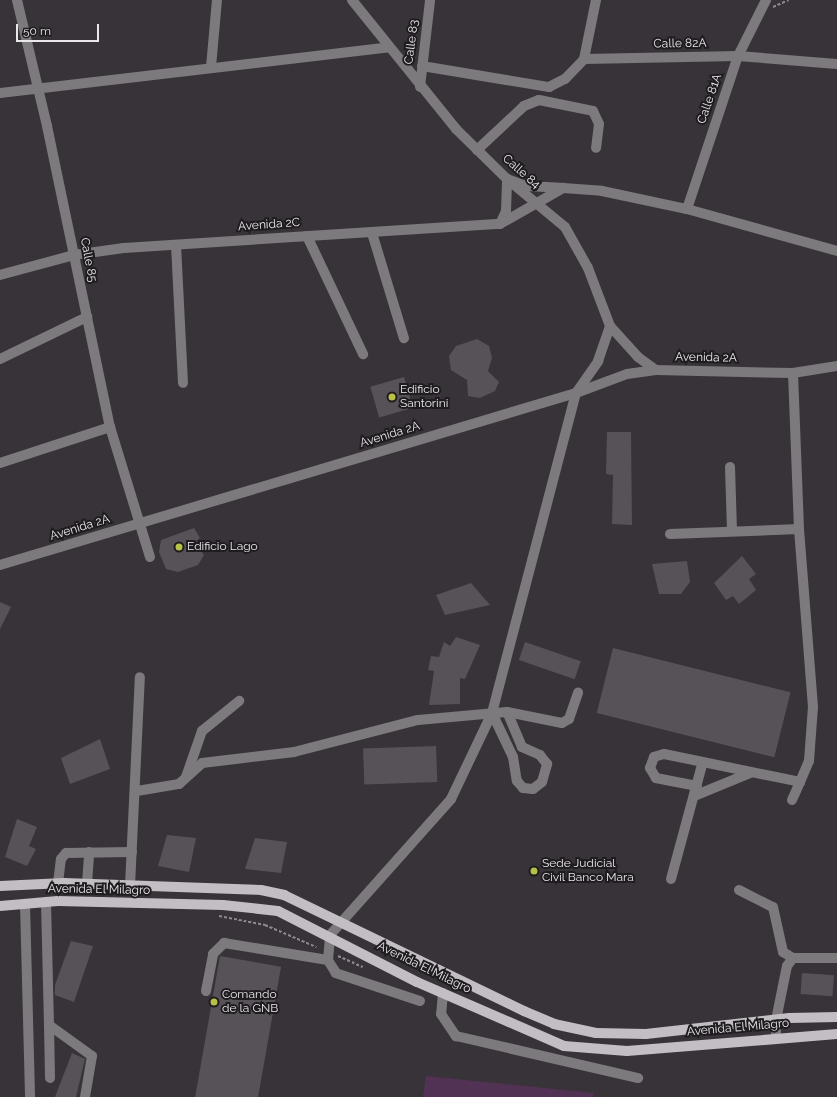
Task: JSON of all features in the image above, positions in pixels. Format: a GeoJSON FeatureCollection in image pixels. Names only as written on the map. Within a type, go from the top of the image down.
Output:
{"type":"FeatureCollection","features":[{"type":"Feature","properties":{"kind":"main road","name":"Avenida El Milagro"},"geometry":{"type":"LineString","coordinates":[[0,886],[87,884],[261,890],[284,895],[524,1011],[578,1030],[646,1034],[776,1020],[837,1017]]}},
{"type":"Feature","properties":{"kind":"main road","name":"Avenida El Milagro"},"geometry":{"type":"LineString","coordinates":[[0,906],[46,902],[223,905],[278,911],[330,935],[442,993],[564,1046],[600,1051],[776,1037],[837,1034]]}},
{"type":"Feature","properties":{"kind":"street","name":"Calle 85"},"geometry":{"type":"LineString","coordinates":[[17,0],[39,89],[110,427],[150,557]]}},
{"type":"Feature","properties":{"kind":"street"},"geometry":{"type":"LineString","coordinates":[[211,67],[216,0]]}},
{"type":"Feature","properties":{"kind":"street","name":"Calle 84"},"geometry":{"type":"LineString","coordinates":[[352,0],[420,87],[477,150],[507,179],[537,203],[574,238],[610,326],[638,357],[656,370]]}},
{"type":"Feature","properties":{"kind":"street","name":"Calle 83"},"geometry":{"type":"LineString","coordinates":[[420,87],[430,0]]}},
{"type":"Feature","properties":{"kind":"street"},"geometry":{"type":"LineString","coordinates":[[422,66],[549,87],[565,79],[584,59],[596,0]]}},
{"type":"Feature","properties":{"kind":"street","name":"Calle 81A"},"geometry":{"type":"LineString","coordinates":[[687,209],[738,56],[766,0]]}},
{"type":"Feature","properties":{"kind":"street"},"geometry":{"type":"LineString","coordinates":[[0,93],[389,47]]}},
{"type":"Feature","properties":{"kind":"street","name":"Calle 82A"},"geometry":{"type":"LineString","coordinates":[[584,59],[738,56],[837,64]]}},
{"type":"Feature","properties":{"kind":"street"},"geometry":{"type":"LineString","coordinates":[[477,150],[524,106],[540,100],[593,111],[599,124],[596,148]]}},
{"type":"Feature","properties":{"kind":"street"},"geometry":{"type":"LineString","coordinates":[[500,224],[506,211],[507,179],[526,186],[602,191],[687,209],[837,251]]}},
{"type":"Feature","properties":{"kind":"street","name":"Avenida 2C"},"geometry":{"type":"LineString","coordinates":[[0,275],[74,255],[176,244],[500,224],[562,188]]}},
{"type":"Feature","properties":{"kind":"street"},"geometry":{"type":"LineString","coordinates":[[372,233],[404,338]]}},
{"type":"Feature","properties":{"kind":"street"},"geometry":{"type":"LineString","coordinates":[[307,236],[363,354]]}},
{"type":"Feature","properties":{"kind":"street"},"geometry":{"type":"LineString","coordinates":[[176,244],[183,384]]}},
{"type":"Feature","properties":{"kind":"street"},"geometry":{"type":"LineString","coordinates":[[0,359],[87,317]]}},
{"type":"Feature","properties":{"kind":"street"},"geometry":{"type":"LineString","coordinates":[[328,960],[330,935],[339,921],[433,823],[451,799],[492,713],[576,393],[598,361],[610,326]]}},
{"type":"Feature","properties":{"kind":"street","name":"Avenida 2A"},"geometry":{"type":"LineString","coordinates":[[0,565],[576,393],[613,378],[656,370],[793,373],[837,366]]}},
{"type":"Feature","properties":{"kind":"street"},"geometry":{"type":"LineString","coordinates":[[792,800],[809,761],[813,707],[799,529],[793,373]]}},
{"type":"Feature","properties":{"kind":"street"},"geometry":{"type":"LineString","coordinates":[[0,463],[110,427]]}},
{"type":"Feature","properties":{"kind":"street"},"geometry":{"type":"LineString","coordinates":[[730,467],[732,531]]}},
{"type":"Feature","properties":{"kind":"street"},"geometry":{"type":"LineString","coordinates":[[670,534],[799,529]]}},
{"type":"Feature","properties":{"kind":"street"},"geometry":{"type":"LineString","coordinates":[[130,886],[137,791],[140,677]]}},
{"type":"Feature","properties":{"kind":"street"},"geometry":{"type":"LineString","coordinates":[[137,791],[185,781],[197,766],[207,762],[294,752],[403,722],[507,712],[562,723],[569,719],[578,693]]}},
{"type":"Feature","properties":{"kind":"street"},"geometry":{"type":"LineString","coordinates":[[185,781],[202,731],[239,702]]}},
{"type":"Feature","properties":{"kind":"street"},"geometry":{"type":"LineString","coordinates":[[492,713],[514,761],[517,781],[523,788],[533,789],[542,782],[548,769],[545,759],[524,750],[507,712]]}},
{"type":"Feature","properties":{"kind":"street"},"geometry":{"type":"LineString","coordinates":[[514,761],[524,750]]}},
{"type":"Feature","properties":{"kind":"street"},"geometry":{"type":"LineString","coordinates":[[750,773],[695,791],[656,778],[651,774],[651,762],[654,757],[664,754],[702,765],[750,773],[800,782]]}},
{"type":"Feature","properties":{"kind":"street"},"geometry":{"type":"LineString","coordinates":[[671,879],[702,765]]}},
{"type":"Feature","properties":{"kind":"street"},"geometry":{"type":"LineString","coordinates":[[87,884],[89,852]]}},
{"type":"Feature","properties":{"kind":"street"},"geometry":{"type":"LineString","coordinates":[[58,884],[61,859],[66,853],[132,852]]}},
{"type":"Feature","properties":{"kind":"street"},"geometry":{"type":"LineString","coordinates":[[739,890],[772,907],[783,952],[793,958],[837,958]]}},
{"type":"Feature","properties":{"kind":"street"},"geometry":{"type":"LineString","coordinates":[[46,902],[50,1078]]}},
{"type":"Feature","properties":{"kind":"street"},"geometry":{"type":"LineString","coordinates":[[25,904],[30,1097]]}},
{"type":"Feature","properties":{"kind":"street"},"geometry":{"type":"LineString","coordinates":[[206,991],[213,954],[224,943],[328,960],[342,976],[420,1000]]}},
{"type":"Feature","properties":{"kind":"street"},"geometry":{"type":"LineString","coordinates":[[776,1037],[776,1020],[787,966],[793,958]]}},
{"type":"Feature","properties":{"kind":"street"},"geometry":{"type":"LineString","coordinates":[[442,993],[441,1014],[456,1036],[638,1078]]}},
{"type":"Feature","properties":{"kind":"street"},"geometry":{"type":"LineString","coordinates":[[49,1025],[92,1056],[85,1097]]}},
{"type":"Feature","properties":{"kind":"shaded area"},"geometry":{"type":"Polygon","coordinates":[[[426,1076],[594,1093],[593,1097],[423,1097],[426,1076]]]}},
{"type":"Feature","properties":{"kind":"building"},"geometry":{"type":"Polygon","coordinates":[[[477,339],[489,346],[492,358],[488,371],[499,382],[495,391],[480,398],[468,396],[467,380],[451,370],[449,356],[456,346],[477,339]]]}},
{"type":"Feature","properties":{"kind":"building","name":"Edificio Santorini"},"geometry":{"type":"Polygon","coordinates":[[[404,377],[413,408],[379,417],[370,387],[404,377]]]}},
{"type":"Feature","properties":{"kind":"building"},"geometry":{"type":"Polygon","coordinates":[[[607,432],[631,432],[632,525],[612,524],[613,475],[606,474],[607,432]]]}},
{"type":"Feature","properties":{"kind":"building","name":"Edificio Lago"},"geometry":{"type":"Polygon","coordinates":[[[194,528],[200,538],[195,542],[204,555],[198,565],[178,572],[166,569],[159,552],[161,540],[194,528]]]}},
{"type":"Feature","properties":{"kind":"building"},"geometry":{"type":"Polygon","coordinates":[[[742,556],[756,574],[749,579],[756,590],[739,604],[733,596],[726,600],[714,583],[742,556]]]}},
{"type":"Feature","properties":{"kind":"building"},"geometry":{"type":"Polygon","coordinates":[[[687,561],[690,582],[681,594],[659,594],[652,564],[687,561]]]}},
{"type":"Feature","properties":{"kind":"building"},"geometry":{"type":"Polygon","coordinates":[[[471,583],[490,605],[445,615],[436,595],[471,583]]]}},
{"type":"Feature","properties":{"kind":"building"},"geometry":{"type":"Polygon","coordinates":[[[0,602],[11,607],[0,629],[0,602]]]}},
{"type":"Feature","properties":{"kind":"building"},"geometry":{"type":"Polygon","coordinates":[[[456,637],[480,645],[465,679],[460,678],[460,704],[429,705],[434,671],[428,670],[431,656],[439,657],[444,642],[450,646],[456,637]]]}},
{"type":"Feature","properties":{"kind":"building"},"geometry":{"type":"Polygon","coordinates":[[[525,642],[581,661],[575,679],[519,660],[525,642]]]}},
{"type":"Feature","properties":{"kind":"building"},"geometry":{"type":"Polygon","coordinates":[[[613,648],[791,692],[774,757],[597,713],[613,648]]]}},
{"type":"Feature","properties":{"kind":"building"},"geometry":{"type":"Polygon","coordinates":[[[100,739],[110,769],[70,784],[61,758],[100,739]]]}},
{"type":"Feature","properties":{"kind":"building"},"geometry":{"type":"Polygon","coordinates":[[[436,746],[437,782],[364,785],[363,749],[436,746]]]}},
{"type":"Feature","properties":{"kind":"building"},"geometry":{"type":"Polygon","coordinates":[[[17,819],[37,827],[29,846],[36,849],[27,866],[5,857],[17,819]]]}},
{"type":"Feature","properties":{"kind":"building"},"geometry":{"type":"Polygon","coordinates":[[[167,835],[196,838],[189,872],[158,866],[167,835]]]}},
{"type":"Feature","properties":{"kind":"building"},"geometry":{"type":"Polygon","coordinates":[[[255,838],[287,842],[281,873],[245,869],[255,838]]]}},
{"type":"Feature","properties":{"kind":"building"},"geometry":{"type":"Polygon","coordinates":[[[71,941],[93,946],[74,1002],[55,995],[55,985],[71,941]]]}},
{"type":"Feature","properties":{"kind":"building"},"geometry":{"type":"Polygon","coordinates":[[[220,956],[281,967],[258,1097],[195,1097],[220,956]]]}},
{"type":"Feature","properties":{"kind":"building"},"geometry":{"type":"Polygon","coordinates":[[[802,973],[834,975],[832,996],[801,994],[802,973]]]}},
{"type":"Feature","properties":{"kind":"building"},"geometry":{"type":"Polygon","coordinates":[[[72,1053],[85,1059],[76,1097],[55,1097],[72,1053]]]}},
{"type":"Feature","properties":{"kind":"place","name":"Edificio Santorini"},"geometry":{"type":"Point","coordinates":[392,397]}},
{"type":"Feature","properties":{"kind":"place","name":"Edificio Lago"},"geometry":{"type":"Point","coordinates":[179,547]}},
{"type":"Feature","properties":{"kind":"place","name":"Sede Judicial Civil Banco Mara"},"geometry":{"type":"Point","coordinates":[534,871]}},
{"type":"Feature","properties":{"kind":"place","name":"Comando de la GNB"},"geometry":{"type":"Point","coordinates":[214,1002]}}]}
